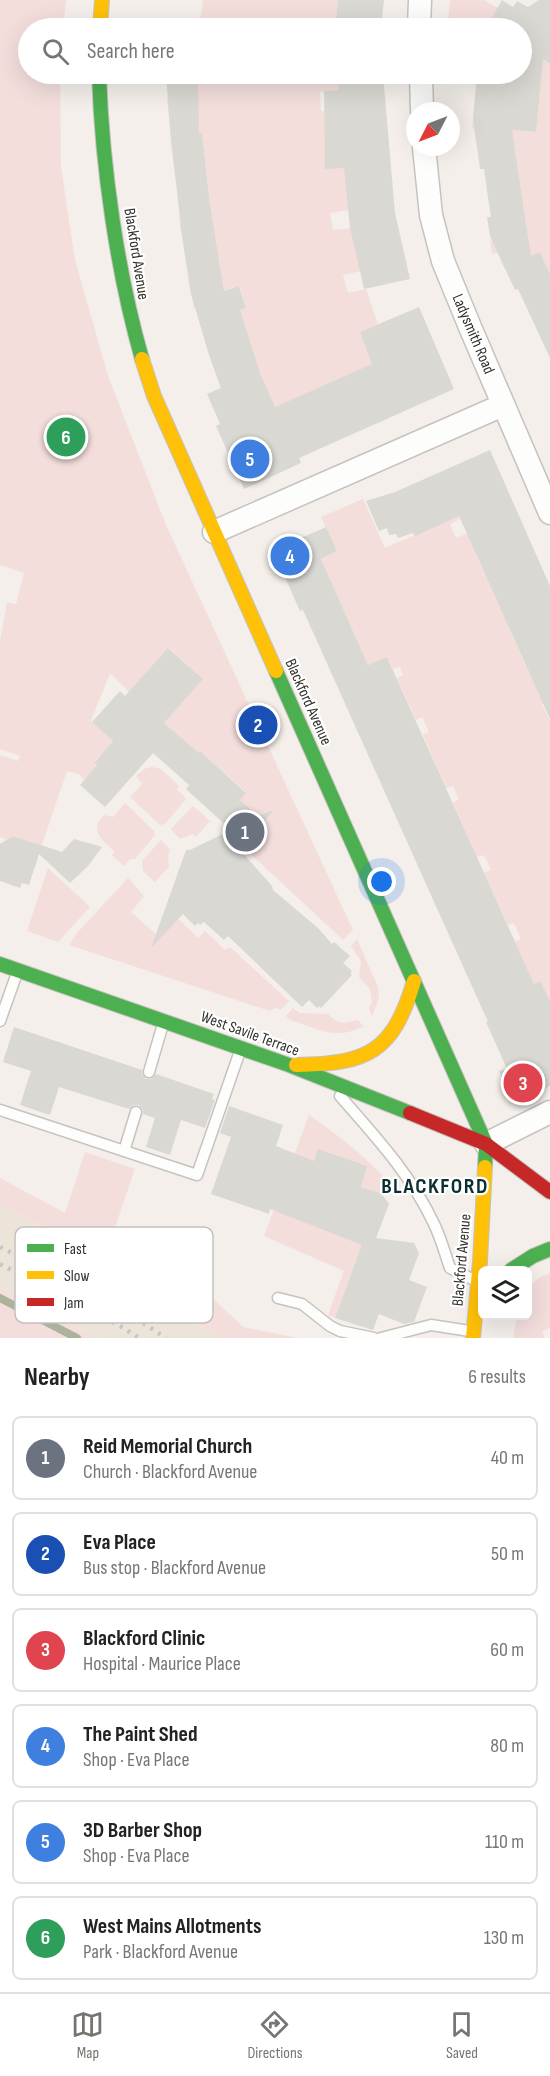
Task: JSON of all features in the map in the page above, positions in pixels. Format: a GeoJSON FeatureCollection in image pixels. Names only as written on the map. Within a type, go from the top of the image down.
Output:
{"type":"FeatureCollection","features":[{"type":"Feature","properties":{"kind":"street"},"geometry":{"type":"LineString","coordinates":[[101,18],[102,0]]}},
{"type":"Feature","properties":{"kind":"street"},"geometry":{"type":"LineString","coordinates":[[419,18],[420,0]]}},
{"type":"Feature","properties":{"kind":"street","name":"Blackford Avenue"},"geometry":{"type":"LineString","coordinates":[[100,84],[106,171],[121,275],[131,322],[146,374],[164,422],[486,1144],[480,1261],[473,1330]]}},
{"type":"Feature","properties":{"kind":"street"},"geometry":{"type":"LineString","coordinates":[[421,84],[422,102]]}},
{"type":"Feature","properties":{"kind":"street","name":"Ladysmith Road"},"geometry":{"type":"LineString","coordinates":[[425,156],[431,215],[443,261],[550,513]]}},
{"type":"Feature","properties":{"kind":"street"},"geometry":{"type":"LineString","coordinates":[[214,532],[503,405]]}},
{"type":"Feature","properties":{"kind":"street","name":"West Savile Terrace"},"geometry":{"type":"LineString","coordinates":[[0,964],[289,1065],[486,1144]]}},
{"type":"Feature","properties":{"kind":"street"},"geometry":{"type":"LineString","coordinates":[[289,1065],[328,1064],[343,1061],[357,1058],[378,1046],[392,1034],[401,1019],[414,981]]}},
{"type":"Feature","properties":{"kind":"street"},"geometry":{"type":"LineString","coordinates":[[550,1112],[486,1144],[550,1192]]}},
{"type":"Feature","properties":{"kind":"street"},"geometry":{"type":"LineString","coordinates":[[517,1266],[550,1249]]}},
{"type":"Feature","properties":{"kind":"lane"},"geometry":{"type":"LineString","coordinates":[[0,1021],[18,970]]}},
{"type":"Feature","properties":{"kind":"lane"},"geometry":{"type":"LineString","coordinates":[[149,1072],[164,1021]]}},
{"type":"Feature","properties":{"kind":"lane"},"geometry":{"type":"LineString","coordinates":[[0,1110],[196,1175],[241,1049]]}},
{"type":"Feature","properties":{"kind":"lane"},"geometry":{"type":"LineString","coordinates":[[328,1082],[388,1151],[410,1182],[436,1227],[450,1269],[477,1281]]}},
{"type":"Feature","properties":{"kind":"lane"},"geometry":{"type":"LineString","coordinates":[[124,1151],[136,1112]]}},
{"type":"Feature","properties":{"kind":"lane"},"geometry":{"type":"LineString","coordinates":[[279,1298],[302,1304],[340,1331],[374,1338]]}},
{"type":"Feature","properties":{"kind":"lane"},"geometry":{"type":"LineString","coordinates":[[381,1338],[431,1325],[473,1330]]}},
{"type":"Feature","properties":{"kind":"shaded area"},"geometry":{"type":"Polygon","coordinates":[[[0,0],[66,0],[64,18],[18,18],[18,84],[60,84],[61,167],[75,260],[108,376],[166,525],[353,930],[343,940],[242,846],[240,800],[246,792],[164,723],[203,679],[169,648],[129,692],[110,673],[91,721],[113,741],[94,762],[97,766],[84,780],[79,774],[67,771],[34,868],[28,866],[35,843],[13,836],[7,840],[0,837],[0,755],[18,761],[20,756],[0,749],[0,641],[7,602],[16,604],[24,573],[0,565],[0,0]]]}},
{"type":"Feature","properties":{"kind":"shaded area"},"geometry":{"type":"Polygon","coordinates":[[[203,0],[338,0],[336,18],[201,18],[203,0]]]}},
{"type":"Feature","properties":{"kind":"shaded area"},"geometry":{"type":"Polygon","coordinates":[[[450,0],[484,0],[498,8],[492,18],[448,18],[450,0]]]}},
{"type":"Feature","properties":{"kind":"shaded area"},"geometry":{"type":"Polygon","coordinates":[[[532,52],[550,64],[550,274],[540,252],[504,268],[498,253],[492,254],[490,241],[528,235],[513,138],[476,143],[472,128],[473,119],[494,121],[493,128],[536,132],[540,89],[520,84],[532,84],[532,52]]]}},
{"type":"Feature","properties":{"kind":"shaded area"},"geometry":{"type":"Polygon","coordinates":[[[198,84],[338,84],[339,90],[320,92],[321,111],[340,110],[349,210],[330,213],[333,230],[352,228],[361,271],[343,275],[348,293],[366,289],[378,324],[360,332],[373,364],[277,407],[278,411],[221,388],[211,360],[221,357],[257,365],[250,342],[240,345],[231,313],[246,308],[240,286],[215,293],[217,301],[194,308],[188,279],[221,274],[212,219],[180,224],[177,190],[208,186],[202,133],[171,136],[167,99],[198,98],[198,84]]]}},
{"type":"Feature","properties":{"kind":"shaded area"},"geometry":{"type":"Polygon","coordinates":[[[363,499],[385,548],[459,516],[470,514],[450,524],[456,538],[477,529],[475,553],[497,600],[506,596],[519,623],[509,628],[530,675],[540,672],[550,700],[542,704],[550,721],[550,1014],[540,981],[534,984],[515,942],[521,939],[514,923],[508,925],[484,873],[491,870],[484,855],[477,857],[453,803],[459,799],[453,786],[446,788],[423,735],[429,732],[422,717],[416,720],[397,678],[403,675],[400,667],[393,669],[387,657],[368,665],[321,559],[337,551],[321,517],[363,499]]]}},
{"type":"Feature","properties":{"kind":"shaded area"},"geometry":{"type":"Polygon","coordinates":[[[146,768],[161,769],[179,786],[177,789],[186,799],[165,824],[160,825],[130,797],[142,784],[136,776],[146,768]]]}},
{"type":"Feature","properties":{"kind":"shaded area"},"geometry":{"type":"Polygon","coordinates":[[[125,803],[154,831],[155,835],[135,859],[130,859],[124,866],[112,855],[115,852],[99,835],[97,826],[104,815],[113,817],[125,803]]]}},
{"type":"Feature","properties":{"kind":"shaded area"},"geometry":{"type":"Polygon","coordinates":[[[193,806],[210,821],[196,837],[192,834],[180,839],[171,829],[193,806]]]}},
{"type":"Feature","properties":{"kind":"shaded area"},"geometry":{"type":"Polygon","coordinates":[[[161,840],[170,850],[169,867],[155,882],[143,871],[142,861],[161,840]]]}},
{"type":"Feature","properties":{"kind":"shaded area"},"geometry":{"type":"Polygon","coordinates":[[[48,868],[90,907],[58,942],[27,931],[48,868]]]}},
{"type":"Feature","properties":{"kind":"shaded area"},"geometry":{"type":"Polygon","coordinates":[[[128,878],[144,896],[131,912],[160,938],[177,917],[198,938],[205,931],[225,950],[230,947],[289,1001],[281,1010],[275,1008],[270,1011],[69,945],[76,934],[128,878]]]}},
{"type":"Feature","properties":{"kind":"shaded area"},"geometry":{"type":"Polygon","coordinates":[[[357,939],[378,987],[379,997],[372,1017],[369,1007],[372,1003],[370,989],[359,977],[361,961],[351,946],[357,939]]]}},
{"type":"Feature","properties":{"kind":"shaded area"},"geometry":{"type":"Polygon","coordinates":[[[293,1008],[300,1013],[328,1014],[341,1022],[357,1020],[364,1026],[344,1033],[319,1030],[290,1020],[286,1016],[293,1008]]]}},
{"type":"Feature","properties":{"kind":"shaded area"},"geometry":{"type":"Polygon","coordinates":[[[309,1115],[349,1145],[386,1179],[381,1193],[355,1185],[319,1149],[292,1217],[340,1236],[347,1229],[376,1255],[351,1275],[335,1318],[328,1315],[344,1271],[264,1236],[309,1115]]]}},
{"type":"Feature","properties":{"kind":"shaded area"},"geometry":{"type":"Polygon","coordinates":[[[85,1152],[135,1169],[115,1227],[45,1227],[0,1205],[0,1178],[65,1213],[85,1152]]]}},
{"type":"Feature","properties":{"kind":"shaded area"},"geometry":{"type":"Polygon","coordinates":[[[0,1205],[45,1227],[15,1227],[15,1296],[0,1288],[0,1205]]]}},
{"type":"Feature","properties":{"kind":"shaded area"},"geometry":{"type":"Polygon","coordinates":[[[550,1273],[550,1327],[542,1332],[545,1338],[513,1338],[516,1320],[532,1320],[532,1284],[550,1273]]]}},
{"type":"Feature","properties":{"kind":"shaded area"},"geometry":{"type":"Polygon","coordinates":[[[0,1288],[15,1296],[15,1323],[68,1323],[97,1338],[0,1338],[0,1288]]]}},
{"type":"Feature","properties":{"kind":"shaded area"},"geometry":{"type":"Polygon","coordinates":[[[213,1299],[243,1327],[298,1338],[220,1338],[197,1323],[213,1323],[213,1299]]]}},
{"type":"Feature","properties":{"kind":"shaded area"},"geometry":{"type":"Polygon","coordinates":[[[68,1323],[197,1323],[220,1338],[97,1338],[68,1323]]]}},
{"type":"Feature","properties":{"kind":"building"},"geometry":{"type":"Polygon","coordinates":[[[338,0],[384,0],[382,18],[336,18],[338,0]]]}},
{"type":"Feature","properties":{"kind":"building"},"geometry":{"type":"Polygon","coordinates":[[[502,0],[513,7],[517,1],[528,7],[539,0],[550,0],[550,64],[543,59],[536,132],[512,130],[531,256],[540,252],[550,274],[550,358],[490,236],[487,217],[491,217],[484,169],[480,169],[473,117],[476,84],[532,84],[532,18],[492,18],[502,0]]]}},
{"type":"Feature","properties":{"kind":"building"},"geometry":{"type":"Polygon","coordinates":[[[167,84],[198,84],[199,133],[202,133],[210,205],[224,291],[239,286],[246,308],[240,310],[260,373],[275,407],[372,364],[360,332],[419,307],[454,389],[299,458],[301,463],[244,489],[216,426],[220,424],[207,394],[221,388],[191,294],[171,142],[167,84]]]}},
{"type":"Feature","properties":{"kind":"building"},"geometry":{"type":"Polygon","coordinates":[[[338,84],[384,84],[395,213],[410,279],[364,289],[350,228],[344,168],[325,169],[324,91],[339,90],[338,84]]]}},
{"type":"Feature","properties":{"kind":"building"},"geometry":{"type":"Polygon","coordinates":[[[490,450],[550,586],[550,719],[459,516],[415,536],[413,533],[398,538],[396,534],[389,535],[387,528],[379,531],[366,501],[395,492],[490,450]]]}},
{"type":"Feature","properties":{"kind":"building"},"geometry":{"type":"Polygon","coordinates":[[[326,527],[337,551],[321,559],[368,665],[387,657],[534,984],[540,981],[550,1001],[550,1086],[522,1100],[511,1097],[499,1071],[507,1069],[486,1022],[488,1022],[303,610],[300,611],[276,557],[278,548],[326,527]]]}},
{"type":"Feature","properties":{"kind":"building"},"geometry":{"type":"Polygon","coordinates":[[[168,648],[203,679],[164,723],[199,753],[200,751],[246,793],[240,800],[258,816],[274,810],[239,849],[273,890],[318,928],[332,944],[334,942],[350,956],[343,963],[352,971],[350,973],[352,975],[321,1008],[319,1006],[317,1008],[309,1000],[302,1007],[228,936],[224,940],[204,922],[195,926],[183,914],[151,948],[186,850],[231,830],[186,789],[189,785],[153,753],[105,807],[80,785],[97,765],[94,763],[113,741],[92,722],[120,691],[125,696],[168,648]]]}},
{"type":"Feature","properties":{"kind":"building"},"geometry":{"type":"Polygon","coordinates":[[[13,836],[62,852],[74,839],[102,847],[88,866],[70,883],[39,854],[29,885],[22,883],[20,888],[0,881],[0,844],[13,836]]]}},
{"type":"Feature","properties":{"kind":"building"},"geometry":{"type":"Polygon","coordinates":[[[14,1027],[142,1070],[146,1079],[151,1079],[156,1074],[214,1094],[212,1099],[215,1100],[205,1128],[181,1120],[170,1155],[146,1147],[155,1118],[143,1114],[139,1105],[134,1105],[129,1109],[59,1087],[50,1115],[20,1105],[31,1071],[3,1062],[14,1027]]]}},
{"type":"Feature","properties":{"kind":"building"},"geometry":{"type":"Polygon","coordinates":[[[229,1106],[283,1125],[276,1146],[314,1161],[318,1149],[367,1166],[361,1187],[381,1193],[389,1204],[376,1238],[414,1243],[419,1253],[409,1280],[427,1287],[414,1322],[404,1324],[379,1314],[373,1330],[335,1318],[362,1245],[270,1209],[269,1214],[211,1194],[231,1137],[220,1133],[229,1106]]]}},
{"type":"Feature","properties":{"kind":"waterway"},"geometry":{"type":"LineString","coordinates":[[0,1298],[15,1306]]}},
{"type":"Feature","properties":{"kind":"waterway"},"geometry":{"type":"LineString","coordinates":[[48,1323],[77,1338]]}},
{"type":"Feature","properties":{"kind":"railway"},"geometry":{"type":"LineString","coordinates":[[0,1247],[15,1255]]}},
{"type":"Feature","properties":{"kind":"railway"},"geometry":{"type":"LineString","coordinates":[[0,1264],[15,1272]]}},
{"type":"Feature","properties":{"kind":"railway"},"geometry":{"type":"LineString","coordinates":[[114,1323],[139,1338]]}},
{"type":"Feature","properties":{"kind":"railway"},"geometry":{"type":"LineString","coordinates":[[143,1323],[166,1338]]}},
{"type":"Feature","properties":{"kind":"traffic: fast"},"geometry":{"type":"LineString","coordinates":[[100,84],[103,145],[112,218],[125,290],[142,359]]}},
{"type":"Feature","properties":{"kind":"traffic: fast"},"geometry":{"type":"LineString","coordinates":[[276,671],[486,1144],[485,1167]]}},
{"type":"Feature","properties":{"kind":"traffic: fast"},"geometry":{"type":"LineString","coordinates":[[0,964],[289,1065],[410,1113]]}},
{"type":"Feature","properties":{"kind":"traffic: fast"},"geometry":{"type":"LineString","coordinates":[[517,1266],[550,1249]]}},
{"type":"Feature","properties":{"kind":"traffic: slow"},"geometry":{"type":"LineString","coordinates":[[101,18],[102,0]]}},
{"type":"Feature","properties":{"kind":"traffic: slow"},"geometry":{"type":"LineString","coordinates":[[142,359],[154,396],[276,671]]}},
{"type":"Feature","properties":{"kind":"traffic: slow"},"geometry":{"type":"LineString","coordinates":[[296,1065],[342,1061],[359,1057],[374,1049],[386,1039],[397,1024],[414,981]]}},
{"type":"Feature","properties":{"kind":"traffic: slow"},"geometry":{"type":"LineString","coordinates":[[473,1338],[485,1167]]}},
{"type":"Feature","properties":{"kind":"traffic: jam"},"geometry":{"type":"LineString","coordinates":[[410,1113],[486,1144],[550,1192]]}},
{"type":"Feature","properties":{"kind":"place","name":"West Mains Allotments"},"geometry":{"type":"Point","coordinates":[66,437]}},
{"type":"Feature","properties":{"kind":"place","name":"3D Barber Shop"},"geometry":{"type":"Point","coordinates":[250,459]}},
{"type":"Feature","properties":{"kind":"place","name":"The Paint Shed"},"geometry":{"type":"Point","coordinates":[290,556]}},
{"type":"Feature","properties":{"kind":"place","name":"Eva Place"},"geometry":{"type":"Point","coordinates":[258,725]}},
{"type":"Feature","properties":{"kind":"place","name":"Reid Memorial Church"},"geometry":{"type":"Point","coordinates":[245,832]}},
{"type":"Feature","properties":{"kind":"place","name":"Blackford Clinic"},"geometry":{"type":"Point","coordinates":[523,1083]}},
{"type":"Feature","properties":{"kind":"district","name":"BLACKFORD"},"geometry":{"type":"Point","coordinates":[435,1186]}}]}
